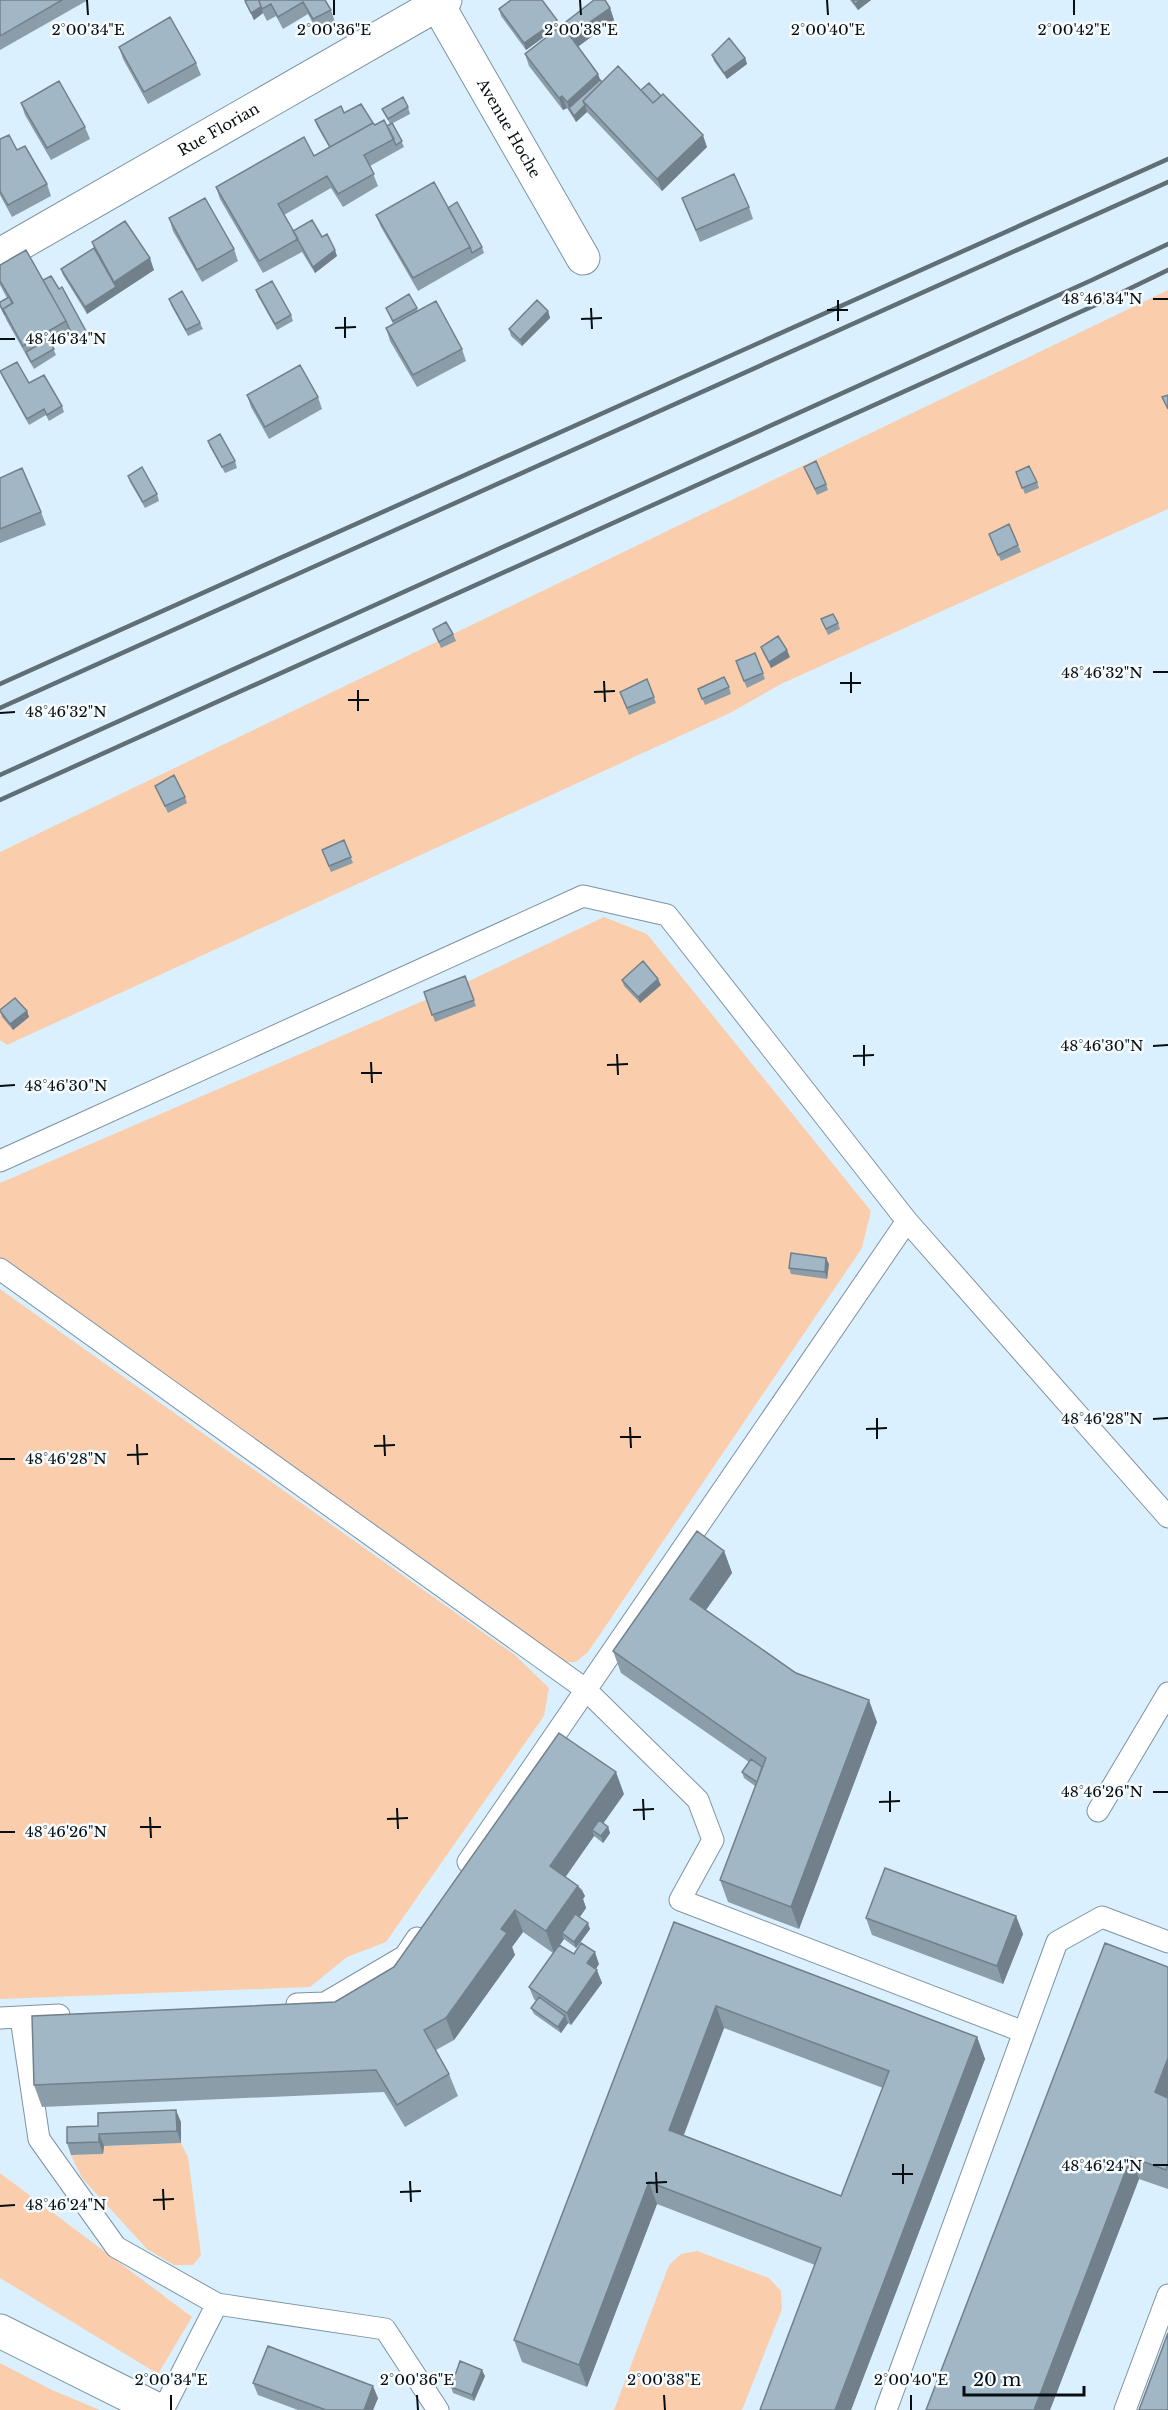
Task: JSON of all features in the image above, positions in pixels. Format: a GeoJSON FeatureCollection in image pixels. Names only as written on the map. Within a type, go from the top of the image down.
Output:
{"type":"FeatureCollection","features":[{"type":"Feature","properties":{"kind":"street","name":"Rue Florian"},"geometry":{"type":"LineString","coordinates":[[0,255],[439,2]]}},
{"type":"Feature","properties":{"kind":"street","name":"Avenue Hoche"},"geometry":{"type":"LineString","coordinates":[[439,2],[583,258]]}},
{"type":"Feature","properties":{"kind":"street"},"geometry":{"type":"LineString","coordinates":[[0,2331],[160,2410]]}},
{"type":"Feature","properties":{"kind":"lane"},"geometry":{"type":"LineString","coordinates":[[0,1161],[583,896],[667,915],[907,1221],[1168,1517]]}},
{"type":"Feature","properties":{"kind":"lane"},"geometry":{"type":"LineString","coordinates":[[459,1877],[585,1689],[907,1221]]}},
{"type":"Feature","properties":{"kind":"lane"},"geometry":{"type":"LineString","coordinates":[[0,1269],[585,1689],[699,1800],[713,1840],[680,1900],[1024,2032]]}},
{"type":"Feature","properties":{"kind":"lane"},"geometry":{"type":"LineString","coordinates":[[1098,1811],[1168,1693]]}},
{"type":"Feature","properties":{"kind":"lane"},"geometry":{"type":"LineString","coordinates":[[278,2005],[325,2003],[405,1956],[432,1917]]}},
{"type":"Feature","properties":{"kind":"lane"},"geometry":{"type":"LineString","coordinates":[[886,2410],[1057,1942],[1102,1917],[1168,1942]]}},
{"type":"Feature","properties":{"kind":"lane"},"geometry":{"type":"LineString","coordinates":[[0,2018],[77,2014]]}},
{"type":"Feature","properties":{"kind":"lane"},"geometry":{"type":"LineString","coordinates":[[21,2018],[39,2139],[116,2247],[217,2304],[385,2329],[438,2410]]}},
{"type":"Feature","properties":{"kind":"lane"},"geometry":{"type":"LineString","coordinates":[[1125,2410],[1168,2295]]}},
{"type":"Feature","properties":{"kind":"lane"},"geometry":{"type":"LineString","coordinates":[[160,2410],[217,2304]]}},
{"type":"Feature","properties":{"kind":"shaded area"},"geometry":{"type":"Polygon","coordinates":[[[1168,290],[1168,509],[781,684],[730,713],[7,1045],[0,1040],[0,852],[1168,290]]]}},
{"type":"Feature","properties":{"kind":"shaded area"},"geometry":{"type":"Polygon","coordinates":[[[604,917],[647,934],[871,1211],[862,1248],[588,1652],[576,1662],[555,1662],[0,1264],[0,1183],[467,982],[604,917]]]}},
{"type":"Feature","properties":{"kind":"shaded area"},"geometry":{"type":"Polygon","coordinates":[[[0,1289],[515,1655],[549,1688],[544,1716],[386,1942],[347,1957],[310,1987],[0,1999],[0,1289]]]}},
{"type":"Feature","properties":{"kind":"shaded area"},"geometry":{"type":"Polygon","coordinates":[[[181,2143],[188,2157],[201,2255],[193,2265],[174,2265],[147,2249],[82,2178],[71,2155],[103,2154],[104,2146],[181,2143]]]}},
{"type":"Feature","properties":{"kind":"shaded area"},"geometry":{"type":"Polygon","coordinates":[[[0,2173],[192,2317],[158,2374],[0,2278],[0,2173]]]}},
{"type":"Feature","properties":{"kind":"shaded area"},"geometry":{"type":"Polygon","coordinates":[[[697,2251],[769,2278],[781,2291],[782,2309],[742,2410],[614,2410],[669,2265],[681,2254],[697,2251]]]}},
{"type":"Feature","properties":{"kind":"shaded area"},"geometry":{"type":"Polygon","coordinates":[[[0,2363],[52,2390],[100,2410],[0,2410],[0,2363]]]}},
{"type":"Feature","properties":{"kind":"building"},"geometry":{"type":"Polygon","coordinates":[[[0,0],[62,0],[0,36],[0,0]]]}},
{"type":"Feature","properties":{"kind":"building"},"geometry":{"type":"Polygon","coordinates":[[[260,0],[261,7],[251,13],[245,1],[260,0]]]}},
{"type":"Feature","properties":{"kind":"building"},"geometry":{"type":"Polygon","coordinates":[[[260,0],[325,0],[331,10],[313,19],[303,2],[278,17],[271,4],[262,9],[260,0]]]}},
{"type":"Feature","properties":{"kind":"building"},"geometry":{"type":"Polygon","coordinates":[[[511,0],[542,0],[557,20],[524,43],[499,9],[511,0]]]}},
{"type":"Feature","properties":{"kind":"building"},"geometry":{"type":"Polygon","coordinates":[[[594,0],[605,0],[610,8],[570,36],[598,74],[567,102],[562,96],[559,98],[525,54],[594,0]]]}},
{"type":"Feature","properties":{"kind":"building"},"geometry":{"type":"Polygon","coordinates":[[[170,17],[196,63],[144,92],[119,47],[170,17]]]}},
{"type":"Feature","properties":{"kind":"building"},"geometry":{"type":"Polygon","coordinates":[[[729,38],[745,58],[724,73],[712,55],[729,38]]]}},
{"type":"Feature","properties":{"kind":"building"},"geometry":{"type":"Polygon","coordinates":[[[618,66],[653,103],[663,94],[703,135],[657,179],[583,101],[618,66]]]}},
{"type":"Feature","properties":{"kind":"building"},"geometry":{"type":"Polygon","coordinates":[[[600,80],[602,82],[583,101],[585,105],[574,116],[569,108],[600,80]]]}},
{"type":"Feature","properties":{"kind":"building"},"geometry":{"type":"Polygon","coordinates":[[[59,81],[85,127],[47,148],[21,103],[59,81]]]}},
{"type":"Feature","properties":{"kind":"building"},"geometry":{"type":"Polygon","coordinates":[[[649,83],[661,96],[653,103],[641,90],[649,83]]]}},
{"type":"Feature","properties":{"kind":"building"},"geometry":{"type":"Polygon","coordinates":[[[403,97],[408,107],[388,119],[382,109],[403,97]]]}},
{"type":"Feature","properties":{"kind":"building"},"geometry":{"type":"Polygon","coordinates":[[[361,104],[373,123],[330,147],[315,120],[341,106],[344,113],[361,104]]]}},
{"type":"Feature","properties":{"kind":"building"},"geometry":{"type":"Polygon","coordinates":[[[384,120],[394,139],[364,155],[374,174],[338,194],[327,176],[278,204],[298,239],[259,261],[216,187],[304,137],[314,156],[373,123],[375,125],[384,120]]]}},
{"type":"Feature","properties":{"kind":"building"},"geometry":{"type":"Polygon","coordinates":[[[392,123],[402,141],[396,145],[387,126],[392,123]]]}},
{"type":"Feature","properties":{"kind":"building"},"geometry":{"type":"Polygon","coordinates":[[[9,135],[17,150],[25,146],[47,184],[8,205],[0,191],[0,139],[9,135]]]}},
{"type":"Feature","properties":{"kind":"building"},"geometry":{"type":"Polygon","coordinates":[[[734,174],[749,207],[696,230],[682,198],[734,174]]]}},
{"type":"Feature","properties":{"kind":"building"},"geometry":{"type":"Polygon","coordinates":[[[434,182],[470,247],[413,278],[376,215],[434,182]]]}},
{"type":"Feature","properties":{"kind":"building"},"geometry":{"type":"Polygon","coordinates":[[[205,198],[234,249],[197,270],[169,218],[205,198]]]}},
{"type":"Feature","properties":{"kind":"building"},"geometry":{"type":"Polygon","coordinates":[[[457,202],[482,247],[472,253],[448,208],[457,202]]]}},
{"type":"Feature","properties":{"kind":"building"},"geometry":{"type":"Polygon","coordinates":[[[312,220],[322,237],[327,234],[335,250],[313,267],[293,231],[312,220]]]}},
{"type":"Feature","properties":{"kind":"building"},"geometry":{"type":"Polygon","coordinates":[[[125,221],[150,258],[114,282],[92,242],[125,221]]]}},
{"type":"Feature","properties":{"kind":"building"},"geometry":{"type":"Polygon","coordinates":[[[94,248],[116,287],[85,307],[61,269],[94,248]]]}},
{"type":"Feature","properties":{"kind":"building"},"geometry":{"type":"Polygon","coordinates":[[[26,250],[66,321],[23,346],[3,309],[13,303],[0,281],[0,265],[26,250]]]}},
{"type":"Feature","properties":{"kind":"building"},"geometry":{"type":"Polygon","coordinates":[[[51,276],[59,289],[62,287],[87,333],[75,339],[43,280],[51,276]]]}},
{"type":"Feature","properties":{"kind":"building"},"geometry":{"type":"Polygon","coordinates":[[[272,281],[291,315],[275,324],[256,290],[272,281]]]}},
{"type":"Feature","properties":{"kind":"building"},"geometry":{"type":"Polygon","coordinates":[[[182,291],[200,323],[186,330],[169,299],[182,291]]]}},
{"type":"Feature","properties":{"kind":"building"},"geometry":{"type":"Polygon","coordinates":[[[409,294],[417,308],[393,321],[386,308],[409,294]]]}},
{"type":"Feature","properties":{"kind":"building"},"geometry":{"type":"Polygon","coordinates":[[[9,297],[12,303],[3,309],[5,315],[0,302],[9,297]]]}},
{"type":"Feature","properties":{"kind":"building"},"geometry":{"type":"Polygon","coordinates":[[[537,300],[548,311],[520,340],[509,329],[537,300]]]}},
{"type":"Feature","properties":{"kind":"building"},"geometry":{"type":"Polygon","coordinates":[[[436,301],[462,349],[413,375],[386,328],[436,301]]]}},
{"type":"Feature","properties":{"kind":"building"},"geometry":{"type":"Polygon","coordinates":[[[48,339],[54,349],[31,362],[26,352],[48,339]]]}},
{"type":"Feature","properties":{"kind":"building"},"geometry":{"type":"Polygon","coordinates":[[[17,362],[29,383],[44,375],[62,406],[47,415],[44,409],[27,419],[0,371],[17,362]]]}},
{"type":"Feature","properties":{"kind":"building"},"geometry":{"type":"Polygon","coordinates":[[[300,365],[318,397],[265,427],[247,395],[300,365]]]}},
{"type":"Feature","properties":{"kind":"building"},"geometry":{"type":"Polygon","coordinates":[[[1168,395],[1168,409],[1162,397],[1168,395]]]}},
{"type":"Feature","properties":{"kind":"building"},"geometry":{"type":"Polygon","coordinates":[[[220,434],[235,461],[222,467],[208,441],[220,434]]]}},
{"type":"Feature","properties":{"kind":"building"},"geometry":{"type":"Polygon","coordinates":[[[816,461],[826,484],[815,489],[804,467],[816,461]]]}},
{"type":"Feature","properties":{"kind":"building"},"geometry":{"type":"Polygon","coordinates":[[[1029,466],[1037,482],[1022,488],[1016,472],[1029,466]]]}},
{"type":"Feature","properties":{"kind":"building"},"geometry":{"type":"Polygon","coordinates":[[[142,467],[157,494],[143,502],[128,476],[142,467]]]}},
{"type":"Feature","properties":{"kind":"building"},"geometry":{"type":"Polygon","coordinates":[[[22,468],[41,512],[0,529],[0,478],[22,468]]]}},
{"type":"Feature","properties":{"kind":"building"},"geometry":{"type":"Polygon","coordinates":[[[1009,524],[1018,545],[998,555],[989,534],[1009,524]]]}},
{"type":"Feature","properties":{"kind":"building"},"geometry":{"type":"Polygon","coordinates":[[[833,614],[838,623],[826,629],[821,619],[833,614]]]}},
{"type":"Feature","properties":{"kind":"building"},"geometry":{"type":"Polygon","coordinates":[[[446,622],[453,634],[439,642],[433,629],[446,622]]]}},
{"type":"Feature","properties":{"kind":"building"},"geometry":{"type":"Polygon","coordinates":[[[778,636],[787,650],[769,662],[761,647],[778,636]]]}},
{"type":"Feature","properties":{"kind":"building"},"geometry":{"type":"Polygon","coordinates":[[[755,653],[763,673],[744,681],[736,661],[755,653]]]}},
{"type":"Feature","properties":{"kind":"building"},"geometry":{"type":"Polygon","coordinates":[[[724,677],[729,687],[702,699],[698,689],[724,677]]]}},
{"type":"Feature","properties":{"kind":"building"},"geometry":{"type":"Polygon","coordinates":[[[647,679],[654,697],[627,708],[620,692],[647,679]]]}},
{"type":"Feature","properties":{"kind":"building"},"geometry":{"type":"Polygon","coordinates":[[[174,775],[185,797],[165,806],[155,786],[174,775]]]}},
{"type":"Feature","properties":{"kind":"building"},"geometry":{"type":"Polygon","coordinates":[[[344,840],[351,857],[329,866],[322,850],[344,840]]]}},
{"type":"Feature","properties":{"kind":"building"},"geometry":{"type":"Polygon","coordinates":[[[643,961],[658,979],[638,997],[622,980],[643,961]]]}},
{"type":"Feature","properties":{"kind":"building"},"geometry":{"type":"Polygon","coordinates":[[[465,976],[474,1000],[432,1015],[424,992],[465,976]]]}},
{"type":"Feature","properties":{"kind":"building"},"geometry":{"type":"Polygon","coordinates":[[[15,998],[27,1011],[10,1024],[0,1010],[15,998]]]}},
{"type":"Feature","properties":{"kind":"building"},"geometry":{"type":"Polygon","coordinates":[[[791,1253],[826,1258],[825,1272],[789,1268],[791,1253]]]}},
{"type":"Feature","properties":{"kind":"building"},"geometry":{"type":"Polygon","coordinates":[[[697,1531],[724,1551],[690,1599],[796,1673],[869,1700],[791,1907],[720,1880],[766,1758],[613,1651],[697,1531]]]}},
{"type":"Feature","properties":{"kind":"building"},"geometry":{"type":"Polygon","coordinates":[[[559,1733],[616,1772],[550,1866],[578,1886],[546,1931],[515,1910],[501,1929],[507,1933],[446,2018],[424,2030],[449,2074],[397,2105],[376,2070],[34,2085],[32,2016],[335,2002],[394,1967],[559,1733]]]}},
{"type":"Feature","properties":{"kind":"building"},"geometry":{"type":"Polygon","coordinates":[[[751,1759],[762,1767],[757,1782],[742,1772],[751,1759]]]}},
{"type":"Feature","properties":{"kind":"building"},"geometry":{"type":"Polygon","coordinates":[[[599,1820],[608,1827],[601,1836],[592,1830],[599,1820]]]}},
{"type":"Feature","properties":{"kind":"building"},"geometry":{"type":"Polygon","coordinates":[[[885,1868],[1016,1916],[997,1966],[866,1918],[885,1868]]]}},
{"type":"Feature","properties":{"kind":"building"},"geometry":{"type":"Polygon","coordinates":[[[575,1914],[588,1923],[574,1942],[562,1933],[575,1914]]]}},
{"type":"Feature","properties":{"kind":"building"},"geometry":{"type":"Polygon","coordinates":[[[674,1922],[977,2037],[835,2410],[760,2410],[821,2248],[649,2182],[579,2365],[514,2340],[674,1922]],[[716,2006],[669,2130],[841,2196],[889,2071],[716,2006]]]}},
{"type":"Feature","properties":{"kind":"building"},"geometry":{"type":"Polygon","coordinates":[[[581,1943],[595,1952],[587,1963],[597,1970],[567,2013],[529,1987],[559,1945],[574,1954],[581,1943]]]}},
{"type":"Feature","properties":{"kind":"building"},"geometry":{"type":"Polygon","coordinates":[[[1105,1943],[1168,1967],[1168,2058],[1155,2092],[1168,2098],[1168,2164],[1166,2170],[1131,2157],[1034,2410],[926,2410],[1105,1943]]]}},
{"type":"Feature","properties":{"kind":"building"},"geometry":{"type":"Polygon","coordinates":[[[539,1997],[565,2016],[558,2027],[531,2008],[539,1997]]]}},
{"type":"Feature","properties":{"kind":"building"},"geometry":{"type":"Polygon","coordinates":[[[176,2110],[177,2131],[99,2134],[99,2142],[67,2143],[67,2127],[98,2126],[98,2113],[176,2110]]]}},
{"type":"Feature","properties":{"kind":"building"},"geometry":{"type":"Polygon","coordinates":[[[1168,2333],[1168,2410],[1139,2410],[1168,2333]]]}},
{"type":"Feature","properties":{"kind":"building"},"geometry":{"type":"Polygon","coordinates":[[[268,2346],[373,2386],[364,2410],[326,2410],[253,2383],[268,2346]]]}},
{"type":"Feature","properties":{"kind":"building"},"geometry":{"type":"Polygon","coordinates":[[[460,2361],[482,2370],[472,2395],[451,2387],[460,2361]]]}},
{"type":"Feature","properties":{"kind":"railway"},"geometry":{"type":"LineString","coordinates":[[0,684],[1168,159]]}},
{"type":"Feature","properties":{"kind":"railway"},"geometry":{"type":"LineString","coordinates":[[0,708],[1168,182]]}},
{"type":"Feature","properties":{"kind":"railway"},"geometry":{"type":"LineString","coordinates":[[0,775],[1168,244]]}},
{"type":"Feature","properties":{"kind":"railway"},"geometry":{"type":"LineString","coordinates":[[0,800],[1100,303],[1168,270]]}}]}
